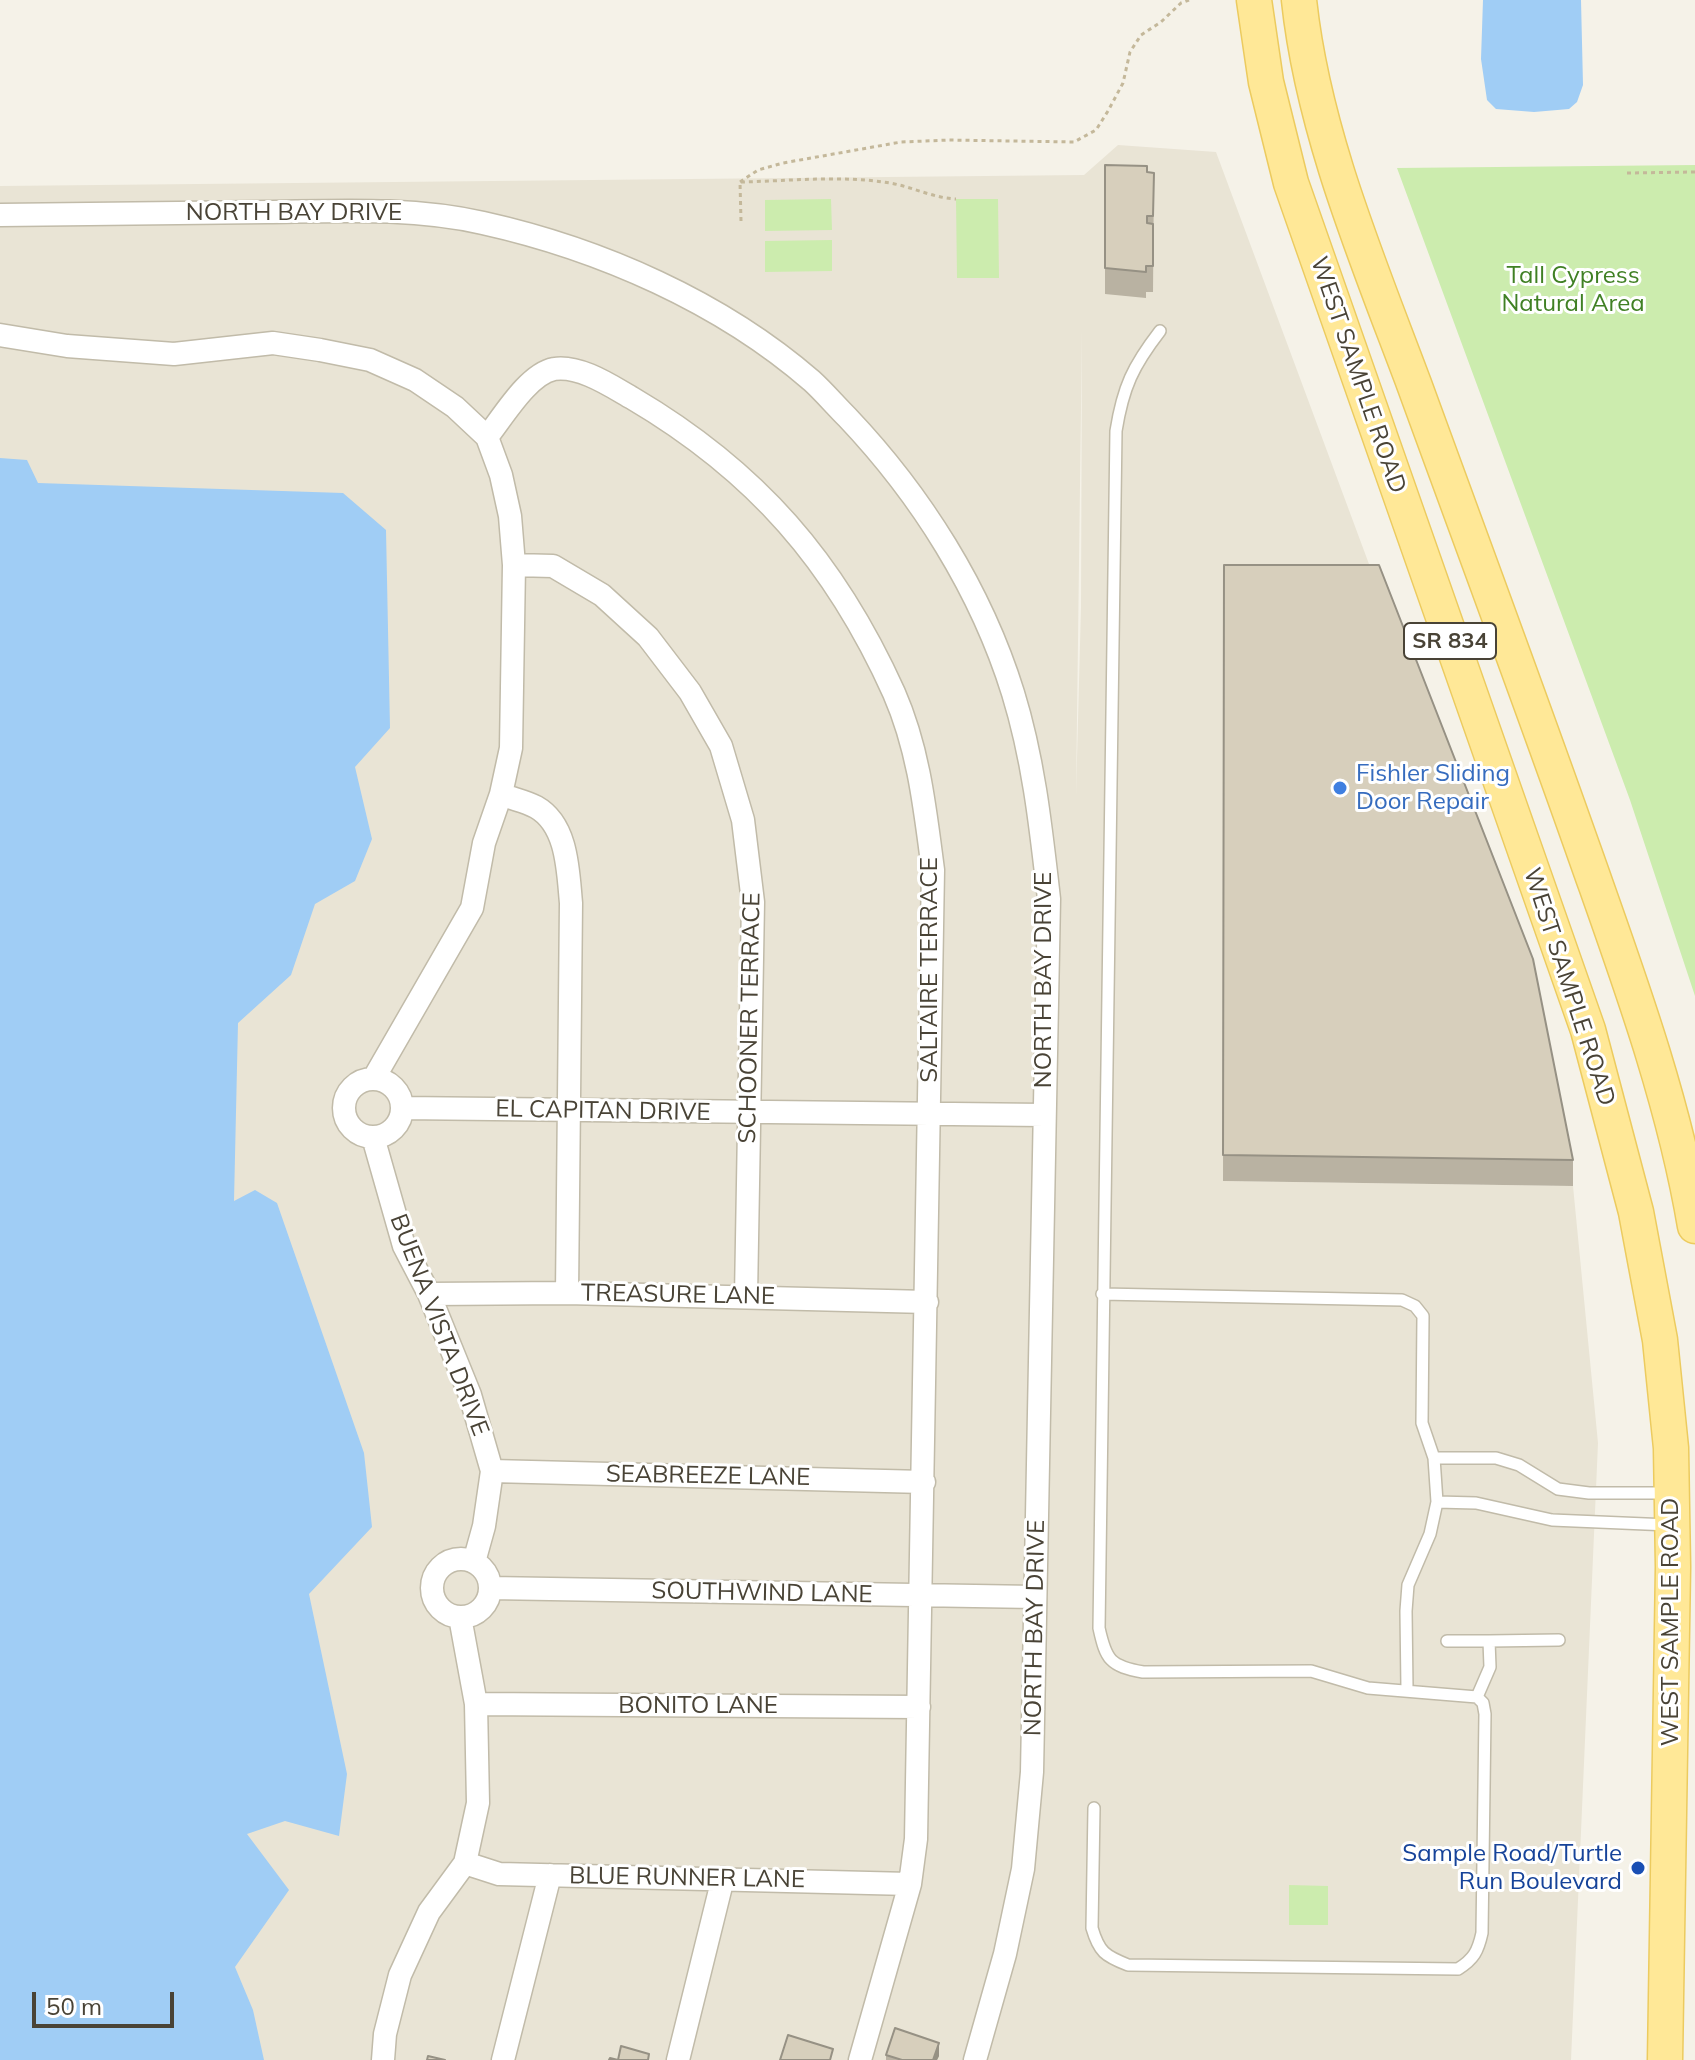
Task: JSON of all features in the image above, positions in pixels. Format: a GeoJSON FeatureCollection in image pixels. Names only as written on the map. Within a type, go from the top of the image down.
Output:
{"type":"FeatureCollection","features":[{"type":"Feature","properties":{"kind":"main road","name":"WEST SAMPLE ROAD"},"geometry":{"type":"LineString","coordinates":[[1254,0],[1266,82],[1291,183],[1588,1030],[1636,1212],[1660,1340],[1671,1448],[1665,2060]]}},
{"type":"Feature","properties":{"kind":"main road","name":"WEST SAMPLE ROAD"},"geometry":{"type":"LineString","coordinates":[[1298,2],[1314,83],[1350,211],[1540,725],[1641,1013],[1689,1192],[1695,1226]]}},
{"type":"Feature","properties":{"kind":"street","name":"NORTH BAY DRIVE"},"geometry":{"type":"LineString","coordinates":[[0,215],[388,210],[481,222],[579,250],[677,292],[747,333],[812,381],[873,445],[928,517],[973,593],[1013,692],[1037,787],[1049,899],[1032,1772],[1023,1869],[1005,1954],[975,2060]]}},
{"type":"Feature","properties":{"kind":"street"},"geometry":{"type":"LineString","coordinates":[[0,335],[67,346],[174,354],[273,343],[332,352],[370,360],[415,380],[455,407],[487,437],[501,475],[510,516],[514,565],[511,748],[501,794],[484,843],[472,908],[374,1078]]}},
{"type":"Feature","properties":{"kind":"street","name":"SALTAIRE TERRACE"},"geometry":{"type":"LineString","coordinates":[[487,437],[532,380],[553,369],[578,371],[678,425],[734,469],[784,517],[826,569],[862,627],[895,696],[919,767],[933,870],[916,1839],[910,1884],[860,2060]]}},
{"type":"Feature","properties":{"kind":"street","name":"SCHOONER TERRACE"},"geometry":{"type":"LineString","coordinates":[[514,565],[553,566],[602,595],[648,637],[690,692],[721,746],[743,820],[753,902],[746,1296]]}},
{"type":"Feature","properties":{"kind":"street"},"geometry":{"type":"LineString","coordinates":[[501,794],[538,808],[559,832],[567,861],[571,903],[567,1293]]}},
{"type":"Feature","properties":{"kind":"street"},"geometry":{"type":"LineString","coordinates":[[374,1078],[397,1091],[402,1108],[396,1125],[390,1131],[373,1137],[363,1136],[349,1125],[343,1107],[350,1090],[357,1083],[374,1078]]}},
{"type":"Feature","properties":{"kind":"street","name":"EL CAPITAN DRIVE"},"geometry":{"type":"LineString","coordinates":[[402,1108],[1044,1115]]}},
{"type":"Feature","properties":{"kind":"street","name":"BUENA VISTA DRIVE"},"geometry":{"type":"LineString","coordinates":[[373,1137],[404,1246],[429,1294],[470,1395],[492,1471],[484,1526],[474,1562]]}},
{"type":"Feature","properties":{"kind":"street","name":"TREASURE LANE"},"geometry":{"type":"LineString","coordinates":[[429,1294],[567,1293],[927,1302]]}},
{"type":"Feature","properties":{"kind":"street","name":"SEABREEZE LANE"},"geometry":{"type":"LineString","coordinates":[[492,1471],[924,1482]]}},
{"type":"Feature","properties":{"kind":"street"},"geometry":{"type":"LineString","coordinates":[[465,1559],[485,1572],[490,1588],[484,1605],[469,1616],[460,1617],[442,1610],[432,1595],[434,1576],[446,1562],[465,1559]]}},
{"type":"Feature","properties":{"kind":"street","name":"SOUTHWIND LANE"},"geometry":{"type":"LineString","coordinates":[[490,1588],[1035,1597]]}},
{"type":"Feature","properties":{"kind":"street"},"geometry":{"type":"LineString","coordinates":[[383,2060],[385,2034],[400,1975],[429,1912],[465,1863],[478,1803],[476,1704],[460,1617]]}},
{"type":"Feature","properties":{"kind":"street","name":"BONITO LANE"},"geometry":{"type":"LineString","coordinates":[[476,1704],[919,1707]]}},
{"type":"Feature","properties":{"kind":"street","name":"BLUE RUNNER LANE"},"geometry":{"type":"LineString","coordinates":[[465,1863],[499,1874],[910,1884]]}},
{"type":"Feature","properties":{"kind":"street"},"geometry":{"type":"LineString","coordinates":[[503,2060],[550,1875]]}},
{"type":"Feature","properties":{"kind":"street"},"geometry":{"type":"LineString","coordinates":[[678,2060],[723,1878]]}},
{"type":"Feature","properties":{"kind":"lane"},"geometry":{"type":"LineString","coordinates":[[1094,1808],[1092,1928],[1098,1947],[1109,1958],[1139,1966],[1458,1969],[1477,1952],[1482,1933],[1485,1714],[1483,1703],[1477,1697],[1368,1688],[1311,1671],[1143,1672],[1120,1668],[1110,1660],[1099,1628],[1116,431],[1120,403],[1136,362],[1160,331]]}},
{"type":"Feature","properties":{"kind":"lane"},"geometry":{"type":"LineString","coordinates":[[1102,1294],[1402,1300],[1415,1306],[1423,1316],[1422,1423],[1434,1458],[1437,1502],[1430,1534],[1408,1585],[1407,1689]]}},
{"type":"Feature","properties":{"kind":"lane"},"geometry":{"type":"LineString","coordinates":[[1434,1458],[1496,1458],[1519,1465],[1558,1489],[1672,1509]]}},
{"type":"Feature","properties":{"kind":"lane"},"geometry":{"type":"LineString","coordinates":[[1437,1502],[1476,1503],[1552,1520],[1672,1509]]}},
{"type":"Feature","properties":{"kind":"lane"},"geometry":{"type":"LineString","coordinates":[[1447,1641],[1559,1640]]}},
{"type":"Feature","properties":{"kind":"lane"},"geometry":{"type":"LineString","coordinates":[[1477,1697],[1490,1667],[1489,1641]]}},
{"type":"Feature","properties":{"kind":"path"},"geometry":{"type":"LineString","coordinates":[[740,182],[758,170],[783,163],[901,142],[1074,142],[1096,130],[1108,111],[1123,83],[1130,52],[1141,35],[1189,0]]}},
{"type":"Feature","properties":{"kind":"path"},"geometry":{"type":"LineString","coordinates":[[1627,173],[1695,172]]}},
{"type":"Feature","properties":{"kind":"path"},"geometry":{"type":"LineString","coordinates":[[740,182],[848,180],[890,183],[940,198],[956,199]]}},
{"type":"Feature","properties":{"kind":"path"},"geometry":{"type":"LineString","coordinates":[[740,182],[741,221]]}},
{"type":"Feature","properties":{"kind":"shaded area"},"geometry":{"type":"Polygon","coordinates":[[[1118,145],[1216,152],[1379,591],[1223,1181],[1573,1186],[1598,1443],[1571,2060],[0,2060],[0,186],[1084,175],[1118,145]],[[1082,330],[1076,796],[1081,607],[1082,330]]]}},
{"type":"Feature","properties":{"kind":"green space","name":"Tall Cypress Natural Area"},"geometry":{"type":"Polygon","coordinates":[[[1695,165],[1695,996],[1630,800],[1397,168],[1695,165]]]}},
{"type":"Feature","properties":{"kind":"green space"},"geometry":{"type":"Polygon","coordinates":[[[831,199],[832,230],[765,231],[765,200],[831,199]]]}},
{"type":"Feature","properties":{"kind":"green space"},"geometry":{"type":"Polygon","coordinates":[[[956,199],[998,199],[999,278],[957,278],[956,199]]]}},
{"type":"Feature","properties":{"kind":"green space"},"geometry":{"type":"Polygon","coordinates":[[[832,240],[832,271],[765,272],[765,241],[832,240]]]}},
{"type":"Feature","properties":{"kind":"green space"},"geometry":{"type":"Polygon","coordinates":[[[1289,1885],[1328,1886],[1328,1925],[1289,1925],[1289,1885]]]}},
{"type":"Feature","properties":{"kind":"water"},"geometry":{"type":"Polygon","coordinates":[[[1483,0],[1581,0],[1583,85],[1577,102],[1569,109],[1534,112],[1496,109],[1487,100],[1481,59],[1483,0]]]}},
{"type":"Feature","properties":{"kind":"water"},"geometry":{"type":"Polygon","coordinates":[[[0,458],[27,460],[38,483],[343,493],[386,530],[390,728],[355,767],[372,839],[355,881],[315,904],[291,975],[238,1023],[234,1201],[255,1190],[277,1203],[364,1453],[372,1527],[309,1594],[347,1774],[339,1836],[285,1821],[247,1834],[289,1890],[235,1967],[253,2010],[264,2060],[0,2060],[0,458]]]}},
{"type":"Feature","properties":{"kind":"building"},"geometry":{"type":"Polygon","coordinates":[[[1105,165],[1147,166],[1147,172],[1154,173],[1153,216],[1147,216],[1147,223],[1153,224],[1153,266],[1146,266],[1146,272],[1105,268],[1105,165]]]}},
{"type":"Feature","properties":{"kind":"building","name":"Fishler Sliding Door Repair"},"geometry":{"type":"Polygon","coordinates":[[[1224,565],[1379,565],[1533,959],[1573,1160],[1223,1155],[1224,565]]]}},
{"type":"Feature","properties":{"kind":"building"},"geometry":{"type":"Polygon","coordinates":[[[895,2028],[939,2043],[933,2060],[902,2060],[886,2055],[895,2028]]]}},
{"type":"Feature","properties":{"kind":"building"},"geometry":{"type":"Polygon","coordinates":[[[788,2035],[833,2049],[830,2060],[780,2060],[788,2035]]]}},
{"type":"Feature","properties":{"kind":"building"},"geometry":{"type":"Polygon","coordinates":[[[621,2046],[649,2054],[648,2060],[618,2060],[621,2046]]]}},
{"type":"Feature","properties":{"kind":"place","name":"Fishler Sliding Door Repair"},"geometry":{"type":"Point","coordinates":[1340,788]}},
{"type":"Feature","properties":{"kind":"place","name":"Sample Road/Turtle Run Boulevard"},"geometry":{"type":"Point","coordinates":[1638,1868]}}]}
